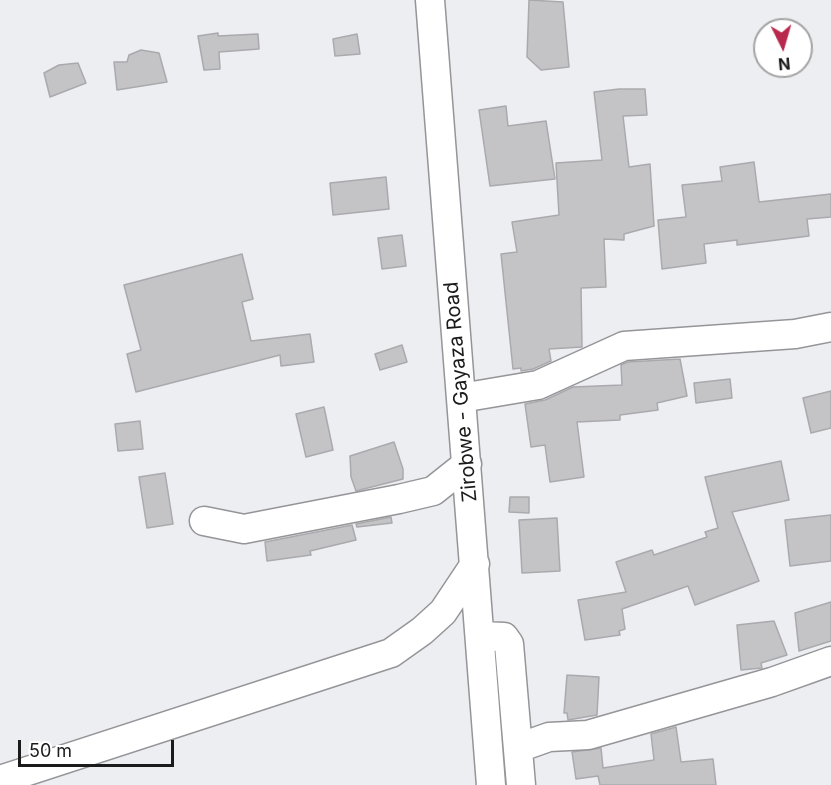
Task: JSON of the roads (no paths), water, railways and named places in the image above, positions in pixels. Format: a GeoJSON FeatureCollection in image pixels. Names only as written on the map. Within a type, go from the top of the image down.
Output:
{"type":"FeatureCollection","features":[{"type":"Feature","properties":{"kind":"street","name":"Zirobwe - Gayaza Road"},"geometry":{"type":"LineString","coordinates":[[430,0],[491,785]]}},
{"type":"Feature","properties":{"kind":"street"},"geometry":{"type":"LineString","coordinates":[[461,398],[538,385],[624,346],[795,334],[831,327]]}},
{"type":"Feature","properties":{"kind":"street"},"geometry":{"type":"LineString","coordinates":[[204,521],[244,529],[399,499],[433,491],[467,464]]}},
{"type":"Feature","properties":{"kind":"street"},"geometry":{"type":"LineString","coordinates":[[0,780],[390,653],[422,631],[443,612],[475,564]]}},
{"type":"Feature","properties":{"kind":"street"},"geometry":{"type":"LineString","coordinates":[[480,636],[504,637],[509,644],[521,785]]}},
{"type":"Feature","properties":{"kind":"street"},"geometry":{"type":"LineString","coordinates":[[518,748],[549,737],[588,735],[772,682],[831,661]]}}]}
